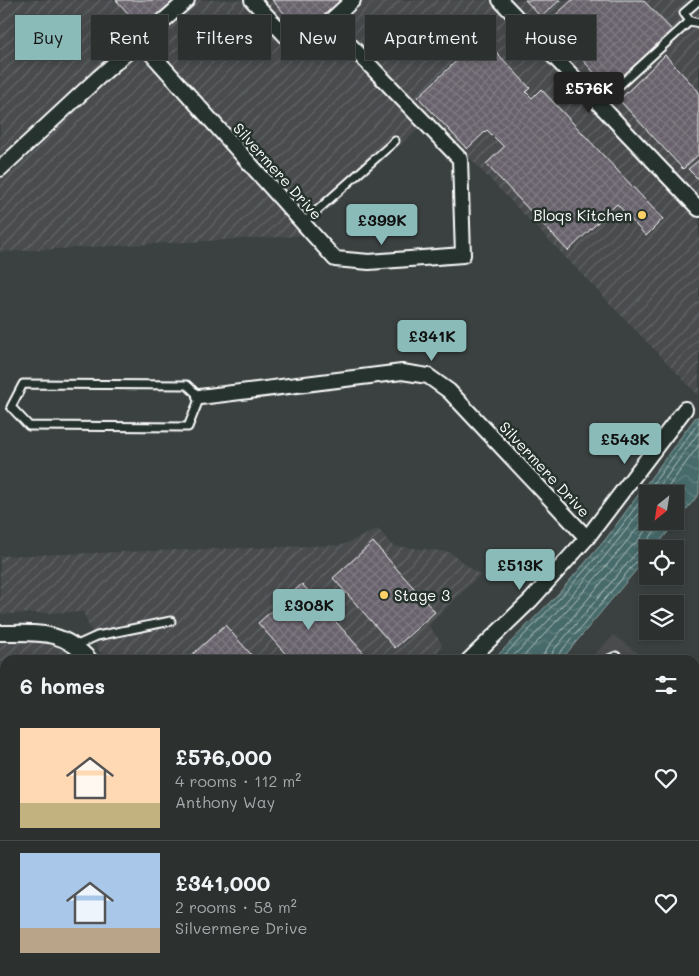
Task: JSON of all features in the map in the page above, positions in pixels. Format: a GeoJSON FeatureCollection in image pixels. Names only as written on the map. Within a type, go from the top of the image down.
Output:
{"type":"FeatureCollection","features":[{"type":"Feature","properties":{"kind":"street"},"geometry":{"type":"LineString","coordinates":[[168,17],[187,0]]}},
{"type":"Feature","properties":{"kind":"street"},"geometry":{"type":"LineString","coordinates":[[252,0],[281,31]]}},
{"type":"Feature","properties":{"kind":"street"},"geometry":{"type":"LineString","coordinates":[[337,15],[353,0]]}},
{"type":"Feature","properties":{"kind":"street"},"geometry":{"type":"LineString","coordinates":[[500,0],[699,209]]}},
{"type":"Feature","properties":{"kind":"street","name":"Silvermere Drive"},"geometry":{"type":"LineString","coordinates":[[156,60],[336,259],[369,262],[463,255],[460,159],[355,50]]}},
{"type":"Feature","properties":{"kind":"street"},"geometry":{"type":"LineString","coordinates":[[0,169],[119,60]]}},
{"type":"Feature","properties":{"kind":"street","name":"Silvermere Drive"},"geometry":{"type":"LineString","coordinates":[[200,397],[402,372],[428,376],[449,391],[587,538]]}},
{"type":"Feature","properties":{"kind":"street"},"geometry":{"type":"LineString","coordinates":[[474,655],[532,600],[587,538],[685,409]]}},
{"type":"Feature","properties":{"kind":"street"},"geometry":{"type":"LineString","coordinates":[[0,634],[42,632],[61,637],[85,655]]}},
{"type":"Feature","properties":{"kind":"lane"},"geometry":{"type":"LineString","coordinates":[[699,0],[684,13],[690,21],[699,23]]}},
{"type":"Feature","properties":{"kind":"lane"},"geometry":{"type":"LineString","coordinates":[[599,104],[690,21]]}},
{"type":"Feature","properties":{"kind":"lane"},"geometry":{"type":"LineString","coordinates":[[303,223],[395,142]]}},
{"type":"Feature","properties":{"kind":"lane"},"geometry":{"type":"LineString","coordinates":[[23,384],[187,385],[200,397],[188,427],[29,426],[11,407],[23,384]]}},
{"type":"Feature","properties":{"kind":"lane"},"geometry":{"type":"LineString","coordinates":[[75,646],[97,636],[172,621]]}},
{"type":"Feature","properties":{"kind":"shaded area"},"geometry":{"type":"Polygon","coordinates":[[[0,0],[699,0],[699,396],[431,118],[298,236],[0,252],[0,0]]]}},
{"type":"Feature","properties":{"kind":"shaded area"},"geometry":{"type":"Polygon","coordinates":[[[378,529],[393,546],[450,552],[480,575],[429,625],[442,644],[436,655],[103,655],[99,651],[83,612],[0,614],[0,556],[342,545],[378,529]]]}},
{"type":"Feature","properties":{"kind":"shaded area"},"geometry":{"type":"Polygon","coordinates":[[[614,635],[640,655],[593,655],[614,635]]]}},
{"type":"Feature","properties":{"kind":"shaded area"},"geometry":{"type":"Polygon","coordinates":[[[0,639],[38,639],[53,644],[69,655],[0,655],[0,639]]]}},
{"type":"Feature","properties":{"kind":"water"},"geometry":{"type":"Polygon","coordinates":[[[699,416],[699,494],[684,512],[684,485],[646,485],[695,418],[699,416]]]}},
{"type":"Feature","properties":{"kind":"water"},"geometry":{"type":"Polygon","coordinates":[[[639,494],[639,530],[670,530],[661,540],[639,540],[639,567],[565,655],[498,655],[558,594],[605,540],[639,494]]]}},
{"type":"Feature","properties":{"kind":"building"},"geometry":{"type":"Polygon","coordinates":[[[116,0],[180,0],[164,15],[130,15],[116,0]]]}},
{"type":"Feature","properties":{"kind":"building"},"geometry":{"type":"Polygon","coordinates":[[[272,0],[347,0],[331,15],[286,15],[272,0]]]}},
{"type":"Feature","properties":{"kind":"building"},"geometry":{"type":"Polygon","coordinates":[[[525,0],[560,0],[543,15],[539,15],[525,0]]]}},
{"type":"Feature","properties":{"kind":"building"},"geometry":{"type":"Polygon","coordinates":[[[572,0],[643,0],[674,32],[611,91],[583,60],[596,60],[596,15],[556,15],[572,0]]]}},
{"type":"Feature","properties":{"kind":"building"},"geometry":{"type":"Polygon","coordinates":[[[496,52],[530,88],[526,92],[532,98],[541,89],[663,219],[646,236],[617,204],[568,251],[486,164],[504,147],[487,130],[467,149],[418,97],[457,60],[496,60],[496,52]]]}},
{"type":"Feature","properties":{"kind":"building"},"geometry":{"type":"Polygon","coordinates":[[[665,55],[699,92],[699,154],[683,169],[619,100],[665,55]]]}},
{"type":"Feature","properties":{"kind":"building"},"geometry":{"type":"Polygon","coordinates":[[[699,160],[699,180],[688,169],[699,160]]]}},
{"type":"Feature","properties":{"kind":"building","name":"Stage 3"},"geometry":{"type":"Polygon","coordinates":[[[373,542],[435,612],[395,648],[333,578],[373,542]]]}},
{"type":"Feature","properties":{"kind":"building"},"geometry":{"type":"Polygon","coordinates":[[[302,584],[366,655],[287,655],[258,623],[302,584]]]}},
{"type":"Feature","properties":{"kind":"building"},"geometry":{"type":"Polygon","coordinates":[[[225,625],[252,655],[192,655],[225,625]]]}},
{"type":"Feature","properties":{"kind":"place","name":"Bloqs Kitchen"},"geometry":{"type":"Point","coordinates":[642,215]}},
{"type":"Feature","properties":{"kind":"place","name":"Stage 3"},"geometry":{"type":"Point","coordinates":[384,595]}}]}
